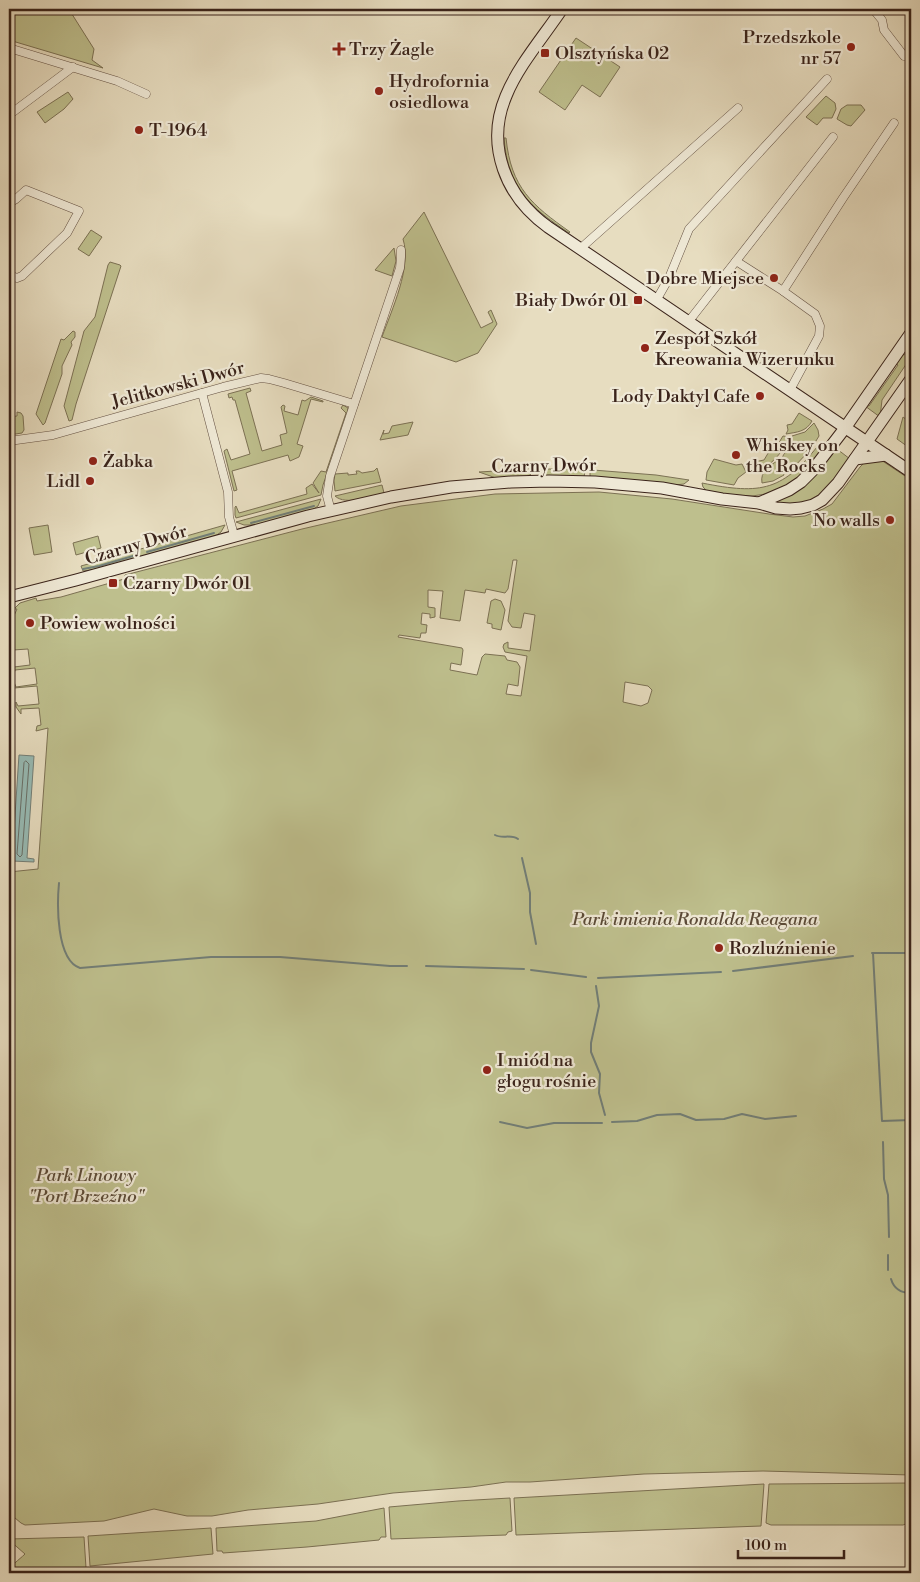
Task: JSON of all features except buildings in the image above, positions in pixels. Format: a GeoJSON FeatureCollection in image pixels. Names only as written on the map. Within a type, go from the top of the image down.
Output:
{"type":"FeatureCollection","features":[{"type":"Feature","properties":{"kind":"main road"},"geometry":{"type":"LineString","coordinates":[[559,10],[510,86],[502,106],[498,135],[502,164],[512,188],[528,210],[556,232],[911,472]]}},
{"type":"Feature","properties":{"kind":"main road","name":"Czarny Dwór"},"geometry":{"type":"LineString","coordinates":[[759,503],[784,493],[801,482],[817,465],[907,348],[911,333]]}},
{"type":"Feature","properties":{"kind":"main road","name":"Czarny Dwór"},"geometry":{"type":"LineString","coordinates":[[9,597],[330,511],[435,489],[549,481],[595,482],[644,486],[759,503],[776,508],[801,508],[813,505],[828,494],[838,483],[911,379]]}},
{"type":"Feature","properties":{"kind":"main road"},"geometry":{"type":"LineString","coordinates":[[856,459],[886,455]]}},
{"type":"Feature","properties":{"kind":"street"},"geometry":{"type":"LineString","coordinates":[[873,9],[882,20],[884,30],[904,56]]}},
{"type":"Feature","properties":{"kind":"street"},"geometry":{"type":"LineString","coordinates":[[9,48],[117,81],[146,94]]}},
{"type":"Feature","properties":{"kind":"street"},"geometry":{"type":"LineString","coordinates":[[53,61],[56,66],[57,79]]}},
{"type":"Feature","properties":{"kind":"street"},"geometry":{"type":"LineString","coordinates":[[9,115],[73,67]]}},
{"type":"Feature","properties":{"kind":"street"},"geometry":{"type":"LineString","coordinates":[[657,299],[669,278],[689,229],[827,79]]}},
{"type":"Feature","properties":{"kind":"street"},"geometry":{"type":"LineString","coordinates":[[581,248],[738,108]]}},
{"type":"Feature","properties":{"kind":"street"},"geometry":{"type":"LineString","coordinates":[[783,291],[894,123]]}},
{"type":"Feature","properties":{"kind":"street"},"geometry":{"type":"LineString","coordinates":[[689,321],[833,138]]}},
{"type":"Feature","properties":{"kind":"street"},"geometry":{"type":"LineString","coordinates":[[9,203],[26,190],[79,211],[68,234],[22,276],[16,278],[9,275]]}},
{"type":"Feature","properties":{"kind":"street"},"geometry":{"type":"LineString","coordinates":[[330,511],[327,496],[330,476],[400,268],[401,250]]}},
{"type":"Feature","properties":{"kind":"street"},"geometry":{"type":"LineString","coordinates":[[736,261],[783,291],[811,311],[817,318],[820,326],[819,336],[790,390]]}},
{"type":"Feature","properties":{"kind":"street","name":"Jelitkowski Dwór"},"geometry":{"type":"LineString","coordinates":[[9,441],[53,435],[252,380],[269,379],[354,404]]}},
{"type":"Feature","properties":{"kind":"street"},"geometry":{"type":"LineString","coordinates":[[202,393],[228,492],[229,517],[234,536]]}},
{"type":"Feature","properties":{"kind":"green space"},"geometry":{"type":"Polygon","coordinates":[[[9,9],[71,9],[70,11],[94,49],[92,60],[103,68],[9,40],[9,9]]]}},
{"type":"Feature","properties":{"kind":"green space"},"geometry":{"type":"Polygon","coordinates":[[[576,38],[620,67],[600,97],[582,85],[565,110],[539,92],[576,38]]]}},
{"type":"Feature","properties":{"kind":"green space"},"geometry":{"type":"Polygon","coordinates":[[[68,92],[73,99],[64,109],[45,123],[37,112],[68,92]]]}},
{"type":"Feature","properties":{"kind":"green space"},"geometry":{"type":"Polygon","coordinates":[[[826,96],[835,103],[836,109],[832,118],[823,118],[817,125],[806,117],[826,96]]]}},
{"type":"Feature","properties":{"kind":"green space"},"geometry":{"type":"Polygon","coordinates":[[[847,105],[861,105],[865,110],[851,126],[837,119],[841,109],[847,105]]]}},
{"type":"Feature","properties":{"kind":"green space"},"geometry":{"type":"Polygon","coordinates":[[[504,138],[506,138],[518,183],[534,204],[569,233],[532,205],[523,195],[510,171],[504,138]]]}},
{"type":"Feature","properties":{"kind":"green space"},"geometry":{"type":"Polygon","coordinates":[[[424,212],[481,328],[493,322],[488,312],[491,310],[497,324],[478,353],[456,362],[382,337],[403,275],[405,250],[403,239],[424,212]]]}},
{"type":"Feature","properties":{"kind":"green space"},"geometry":{"type":"Polygon","coordinates":[[[91,230],[102,237],[89,256],[78,249],[91,230]]]}},
{"type":"Feature","properties":{"kind":"green space"},"geometry":{"type":"Polygon","coordinates":[[[394,248],[396,261],[392,276],[375,270],[394,248]]]}},
{"type":"Feature","properties":{"kind":"green space"},"geometry":{"type":"Polygon","coordinates":[[[110,262],[121,266],[72,420],[69,421],[64,406],[84,331],[95,317],[110,262]]]}},
{"type":"Feature","properties":{"kind":"green space"},"geometry":{"type":"Polygon","coordinates":[[[73,331],[75,332],[75,337],[71,342],[72,345],[62,366],[62,374],[43,425],[36,414],[61,339],[64,340],[73,331]]]}},
{"type":"Feature","properties":{"kind":"green space"},"geometry":{"type":"Polygon","coordinates":[[[905,354],[911,357],[882,400],[880,417],[865,406],[869,406],[898,365],[895,363],[899,357],[905,354]]]}},
{"type":"Feature","properties":{"kind":"green space"},"geometry":{"type":"Polygon","coordinates":[[[250,388],[251,391],[246,393],[262,451],[282,445],[280,435],[287,433],[281,407],[283,405],[285,406],[284,411],[298,415],[302,400],[305,401],[311,397],[323,402],[311,399],[297,444],[303,446],[299,457],[290,461],[288,455],[232,471],[237,490],[234,491],[224,451],[227,449],[231,460],[250,454],[235,400],[232,397],[229,398],[228,394],[250,388]]]}},
{"type":"Feature","properties":{"kind":"green space"},"geometry":{"type":"Polygon","coordinates":[[[343,405],[348,408],[347,413],[321,495],[236,518],[236,506],[239,513],[307,494],[306,488],[312,484],[319,493],[313,483],[321,471],[326,472],[346,413],[341,408],[343,405]]]}},
{"type":"Feature","properties":{"kind":"green space"},"geometry":{"type":"Polygon","coordinates":[[[17,412],[23,416],[24,430],[22,433],[9,435],[9,417],[17,416],[17,412]]]}},
{"type":"Feature","properties":{"kind":"green space"},"geometry":{"type":"Polygon","coordinates":[[[799,413],[812,421],[810,425],[797,432],[786,434],[788,430],[787,425],[792,424],[799,413]]]}},
{"type":"Feature","properties":{"kind":"green space"},"geometry":{"type":"Polygon","coordinates":[[[903,417],[911,423],[911,449],[897,439],[903,417]]]}},
{"type":"Feature","properties":{"kind":"green space"},"geometry":{"type":"Polygon","coordinates":[[[413,422],[408,435],[380,440],[384,430],[383,434],[389,433],[392,426],[413,422]]]}},
{"type":"Feature","properties":{"kind":"green space"},"geometry":{"type":"Polygon","coordinates":[[[814,423],[819,436],[811,449],[798,444],[789,445],[792,436],[805,432],[814,423]]]}},
{"type":"Feature","properties":{"kind":"green space"},"geometry":{"type":"Polygon","coordinates":[[[783,436],[790,437],[773,461],[760,469],[747,469],[745,464],[764,460],[770,450],[775,449],[783,436]]]}},
{"type":"Feature","properties":{"kind":"green space"},"geometry":{"type":"Polygon","coordinates":[[[821,442],[825,442],[819,456],[795,482],[766,494],[752,496],[734,495],[707,491],[703,487],[702,483],[741,489],[770,485],[782,480],[795,471],[821,442]]]}},
{"type":"Feature","properties":{"kind":"green space"},"geometry":{"type":"Polygon","coordinates":[[[797,447],[809,451],[786,473],[782,464],[783,456],[788,450],[797,447]]]}},
{"type":"Feature","properties":{"kind":"green space"},"geometry":{"type":"Polygon","coordinates":[[[837,449],[850,459],[820,495],[802,503],[775,504],[776,501],[802,486],[837,449]]]}},
{"type":"Feature","properties":{"kind":"green space"},"geometry":{"type":"Polygon","coordinates":[[[714,459],[736,465],[742,464],[746,472],[738,478],[734,485],[706,480],[707,472],[714,459]]]}},
{"type":"Feature","properties":{"kind":"green space"},"geometry":{"type":"Polygon","coordinates":[[[778,460],[784,475],[773,481],[762,483],[764,472],[778,460]]]}},
{"type":"Feature","properties":{"kind":"green space"},"geometry":{"type":"Polygon","coordinates":[[[881,460],[911,480],[911,1475],[763,1471],[644,1474],[506,1482],[471,1487],[393,1493],[212,1516],[187,1516],[154,1509],[104,1521],[25,1525],[21,1523],[9,1513],[9,872],[38,869],[48,728],[36,731],[37,726],[41,725],[39,708],[21,709],[21,714],[16,707],[16,702],[18,706],[39,704],[37,686],[14,688],[14,682],[16,687],[37,684],[35,668],[15,670],[12,675],[12,662],[14,667],[30,665],[28,649],[13,650],[13,618],[17,609],[14,609],[20,603],[36,598],[37,601],[61,597],[110,583],[111,585],[116,584],[116,581],[125,579],[125,575],[302,529],[401,506],[495,494],[599,492],[672,499],[793,517],[805,516],[832,504],[865,462],[881,460]],[[513,560],[508,589],[505,593],[486,589],[485,593],[465,590],[460,621],[440,618],[443,591],[428,590],[428,607],[435,608],[435,617],[430,618],[430,614],[422,613],[421,624],[427,625],[426,633],[421,633],[420,638],[399,635],[398,637],[462,648],[461,665],[451,663],[450,670],[477,675],[482,657],[485,654],[505,656],[507,660],[517,662],[520,667],[518,686],[508,684],[506,694],[521,696],[527,656],[505,652],[503,647],[508,642],[508,648],[530,651],[535,615],[524,613],[521,628],[512,627],[508,621],[517,560],[513,560]],[[625,682],[623,702],[641,706],[648,703],[652,690],[648,686],[625,682]]]}},
{"type":"Feature","properties":{"kind":"green space"},"geometry":{"type":"Polygon","coordinates":[[[377,468],[381,482],[335,491],[335,474],[357,474],[356,471],[362,473],[374,471],[377,468]]]}},
{"type":"Feature","properties":{"kind":"green space"},"geometry":{"type":"Polygon","coordinates":[[[531,469],[531,474],[527,477],[496,478],[479,472],[531,469]]]}},
{"type":"Feature","properties":{"kind":"green space"},"geometry":{"type":"Polygon","coordinates":[[[541,469],[582,469],[585,471],[584,477],[548,477],[542,473],[541,469]]]}},
{"type":"Feature","properties":{"kind":"green space"},"geometry":{"type":"Polygon","coordinates":[[[593,470],[656,475],[689,480],[684,484],[675,485],[592,477],[590,472],[593,470]]]}},
{"type":"Feature","properties":{"kind":"green space"},"geometry":{"type":"Polygon","coordinates":[[[382,485],[384,493],[366,498],[345,500],[335,496],[382,485]]]}},
{"type":"Feature","properties":{"kind":"green space"},"geometry":{"type":"Polygon","coordinates":[[[321,499],[318,506],[312,510],[255,525],[244,525],[236,522],[321,499]]]}},
{"type":"Feature","properties":{"kind":"green space"},"geometry":{"type":"Polygon","coordinates":[[[48,525],[52,552],[34,555],[29,528],[48,525]]]}},
{"type":"Feature","properties":{"kind":"green space"},"geometry":{"type":"Polygon","coordinates":[[[225,525],[221,532],[214,537],[106,568],[83,571],[81,566],[225,525]]]}},
{"type":"Feature","properties":{"kind":"green space"},"geometry":{"type":"Polygon","coordinates":[[[98,536],[101,548],[76,555],[73,543],[98,536]]]}},
{"type":"Feature","properties":{"kind":"green space"},"geometry":{"type":"Polygon","coordinates":[[[495,599],[501,601],[505,610],[501,630],[492,628],[492,624],[487,623],[491,601],[495,599]]]}},
{"type":"Feature","properties":{"kind":"green space"},"geometry":{"type":"Polygon","coordinates":[[[911,1483],[911,1522],[903,1525],[771,1525],[766,1523],[769,1484],[911,1483]]]}},
{"type":"Feature","properties":{"kind":"green space"},"geometry":{"type":"Polygon","coordinates":[[[764,1484],[761,1526],[516,1535],[514,1498],[764,1484]]]}},
{"type":"Feature","properties":{"kind":"green space"},"geometry":{"type":"Polygon","coordinates":[[[510,1498],[512,1531],[506,1535],[391,1539],[389,1507],[510,1498]]]}},
{"type":"Feature","properties":{"kind":"green space"},"geometry":{"type":"Polygon","coordinates":[[[384,1508],[386,1537],[381,1537],[379,1540],[223,1553],[222,1551],[217,1551],[216,1528],[316,1521],[384,1508]]]}},
{"type":"Feature","properties":{"kind":"green space"},"geometry":{"type":"Polygon","coordinates":[[[211,1528],[213,1554],[90,1566],[88,1536],[211,1528]]]}},
{"type":"Feature","properties":{"kind":"green space"},"geometry":{"type":"Polygon","coordinates":[[[84,1537],[86,1568],[9,1573],[12,1565],[25,1554],[9,1539],[84,1537]]]}},
{"type":"Feature","properties":{"kind":"water"},"geometry":{"type":"Polygon","coordinates":[[[19,755],[34,756],[27,858],[34,859],[34,862],[12,861],[19,755]]]}},
{"type":"Feature","properties":{"kind":"waterway"},"geometry":{"type":"LineString","coordinates":[[251,523],[314,506]]}},
{"type":"Feature","properties":{"kind":"waterway"},"geometry":{"type":"LineString","coordinates":[[147,552],[214,533]]}},
{"type":"Feature","properties":{"kind":"waterway"},"geometry":{"type":"LineString","coordinates":[[83,569],[133,556]]}},
{"type":"Feature","properties":{"kind":"waterway"},"geometry":{"type":"LineString","coordinates":[[495,835],[518,839]]}},
{"type":"Feature","properties":{"kind":"waterway"},"geometry":{"type":"LineString","coordinates":[[522,858],[530,893],[530,912],[536,944]]}},
{"type":"Feature","properties":{"kind":"waterway"},"geometry":{"type":"LineString","coordinates":[[59,883],[58,917],[62,943],[72,963],[80,968],[211,957],[280,957],[407,966]]}},
{"type":"Feature","properties":{"kind":"waterway"},"geometry":{"type":"LineString","coordinates":[[872,953],[911,953]]}},
{"type":"Feature","properties":{"kind":"waterway"},"geometry":{"type":"LineString","coordinates":[[873,953],[882,1121],[911,1120]]}},
{"type":"Feature","properties":{"kind":"waterway"},"geometry":{"type":"LineString","coordinates":[[733,971],[853,956]]}},
{"type":"Feature","properties":{"kind":"waterway"},"geometry":{"type":"LineString","coordinates":[[426,966],[524,969]]}},
{"type":"Feature","properties":{"kind":"waterway"},"geometry":{"type":"LineString","coordinates":[[531,970],[586,977]]}},
{"type":"Feature","properties":{"kind":"waterway"},"geometry":{"type":"LineString","coordinates":[[598,978],[721,972]]}},
{"type":"Feature","properties":{"kind":"waterway"},"geometry":{"type":"LineString","coordinates":[[596,986],[599,1006],[591,1043],[591,1052],[600,1074],[599,1093],[605,1115]]}},
{"type":"Feature","properties":{"kind":"waterway"},"geometry":{"type":"LineString","coordinates":[[612,1122],[637,1121],[657,1115],[680,1114],[696,1120],[724,1119],[742,1114],[765,1119],[796,1116]]}},
{"type":"Feature","properties":{"kind":"waterway"},"geometry":{"type":"LineString","coordinates":[[500,1122],[527,1128],[554,1123],[602,1123]]}},
{"type":"Feature","properties":{"kind":"waterway"},"geometry":{"type":"LineString","coordinates":[[883,1142],[884,1179],[888,1195],[889,1237]]}},
{"type":"Feature","properties":{"kind":"waterway"},"geometry":{"type":"LineString","coordinates":[[888,1255],[888,1270]]}},
{"type":"Feature","properties":{"kind":"waterway"},"geometry":{"type":"LineString","coordinates":[[891,1279],[898,1290],[911,1293]]}},
{"type":"Feature","properties":{"kind":"place","name":"Przedszkole nr 57"},"geometry":{"type":"Point","coordinates":[851,47]}},
{"type":"Feature","properties":{"kind":"place","name":"Trzy Żagle"},"geometry":{"type":"Point","coordinates":[339,49]}},
{"type":"Feature","properties":{"kind":"place","name":"Olsztyńska 02"},"geometry":{"type":"Point","coordinates":[545,53]}},
{"type":"Feature","properties":{"kind":"place","name":"Hydrofornia osiedlowa"},"geometry":{"type":"Point","coordinates":[379,91]}},
{"type":"Feature","properties":{"kind":"place","name":"T-1964"},"geometry":{"type":"Point","coordinates":[139,130]}},
{"type":"Feature","properties":{"kind":"place","name":"Dobre Miejsce"},"geometry":{"type":"Point","coordinates":[774,278]}},
{"type":"Feature","properties":{"kind":"place","name":"Biały Dwór 01"},"geometry":{"type":"Point","coordinates":[638,300]}},
{"type":"Feature","properties":{"kind":"place","name":"Zespół Szkół Kreowania Wizerunku"},"geometry":{"type":"Point","coordinates":[645,348]}},
{"type":"Feature","properties":{"kind":"place","name":"Lody Daktyl Cafe"},"geometry":{"type":"Point","coordinates":[760,396]}},
{"type":"Feature","properties":{"kind":"place","name":"Whiskey on the Rocks"},"geometry":{"type":"Point","coordinates":[736,455]}},
{"type":"Feature","properties":{"kind":"place","name":"Żabka"},"geometry":{"type":"Point","coordinates":[93,461]}},
{"type":"Feature","properties":{"kind":"place","name":"Lidl"},"geometry":{"type":"Point","coordinates":[90,481]}},
{"type":"Feature","properties":{"kind":"place","name":"No walls"},"geometry":{"type":"Point","coordinates":[890,520]}},
{"type":"Feature","properties":{"kind":"place","name":"Czarny Dwór 01"},"geometry":{"type":"Point","coordinates":[113,583]}},
{"type":"Feature","properties":{"kind":"place","name":"Powiew wolności"},"geometry":{"type":"Point","coordinates":[30,623]}},
{"type":"Feature","properties":{"kind":"place","name":"Rozluźnienie"},"geometry":{"type":"Point","coordinates":[719,948]}},
{"type":"Feature","properties":{"kind":"place","name":"I miód na głogu rośnie"},"geometry":{"type":"Point","coordinates":[487,1070]}},
{"type":"Feature","properties":{"kind":"park label","name":"Park imienia Ronalda Reagana"},"geometry":{"type":"Point","coordinates":[695,919]}},
{"type":"Feature","properties":{"kind":"park label","name":"Park Linowy \"Port Brzeźno\""},"geometry":{"type":"Point","coordinates":[86,1185]}}]}
